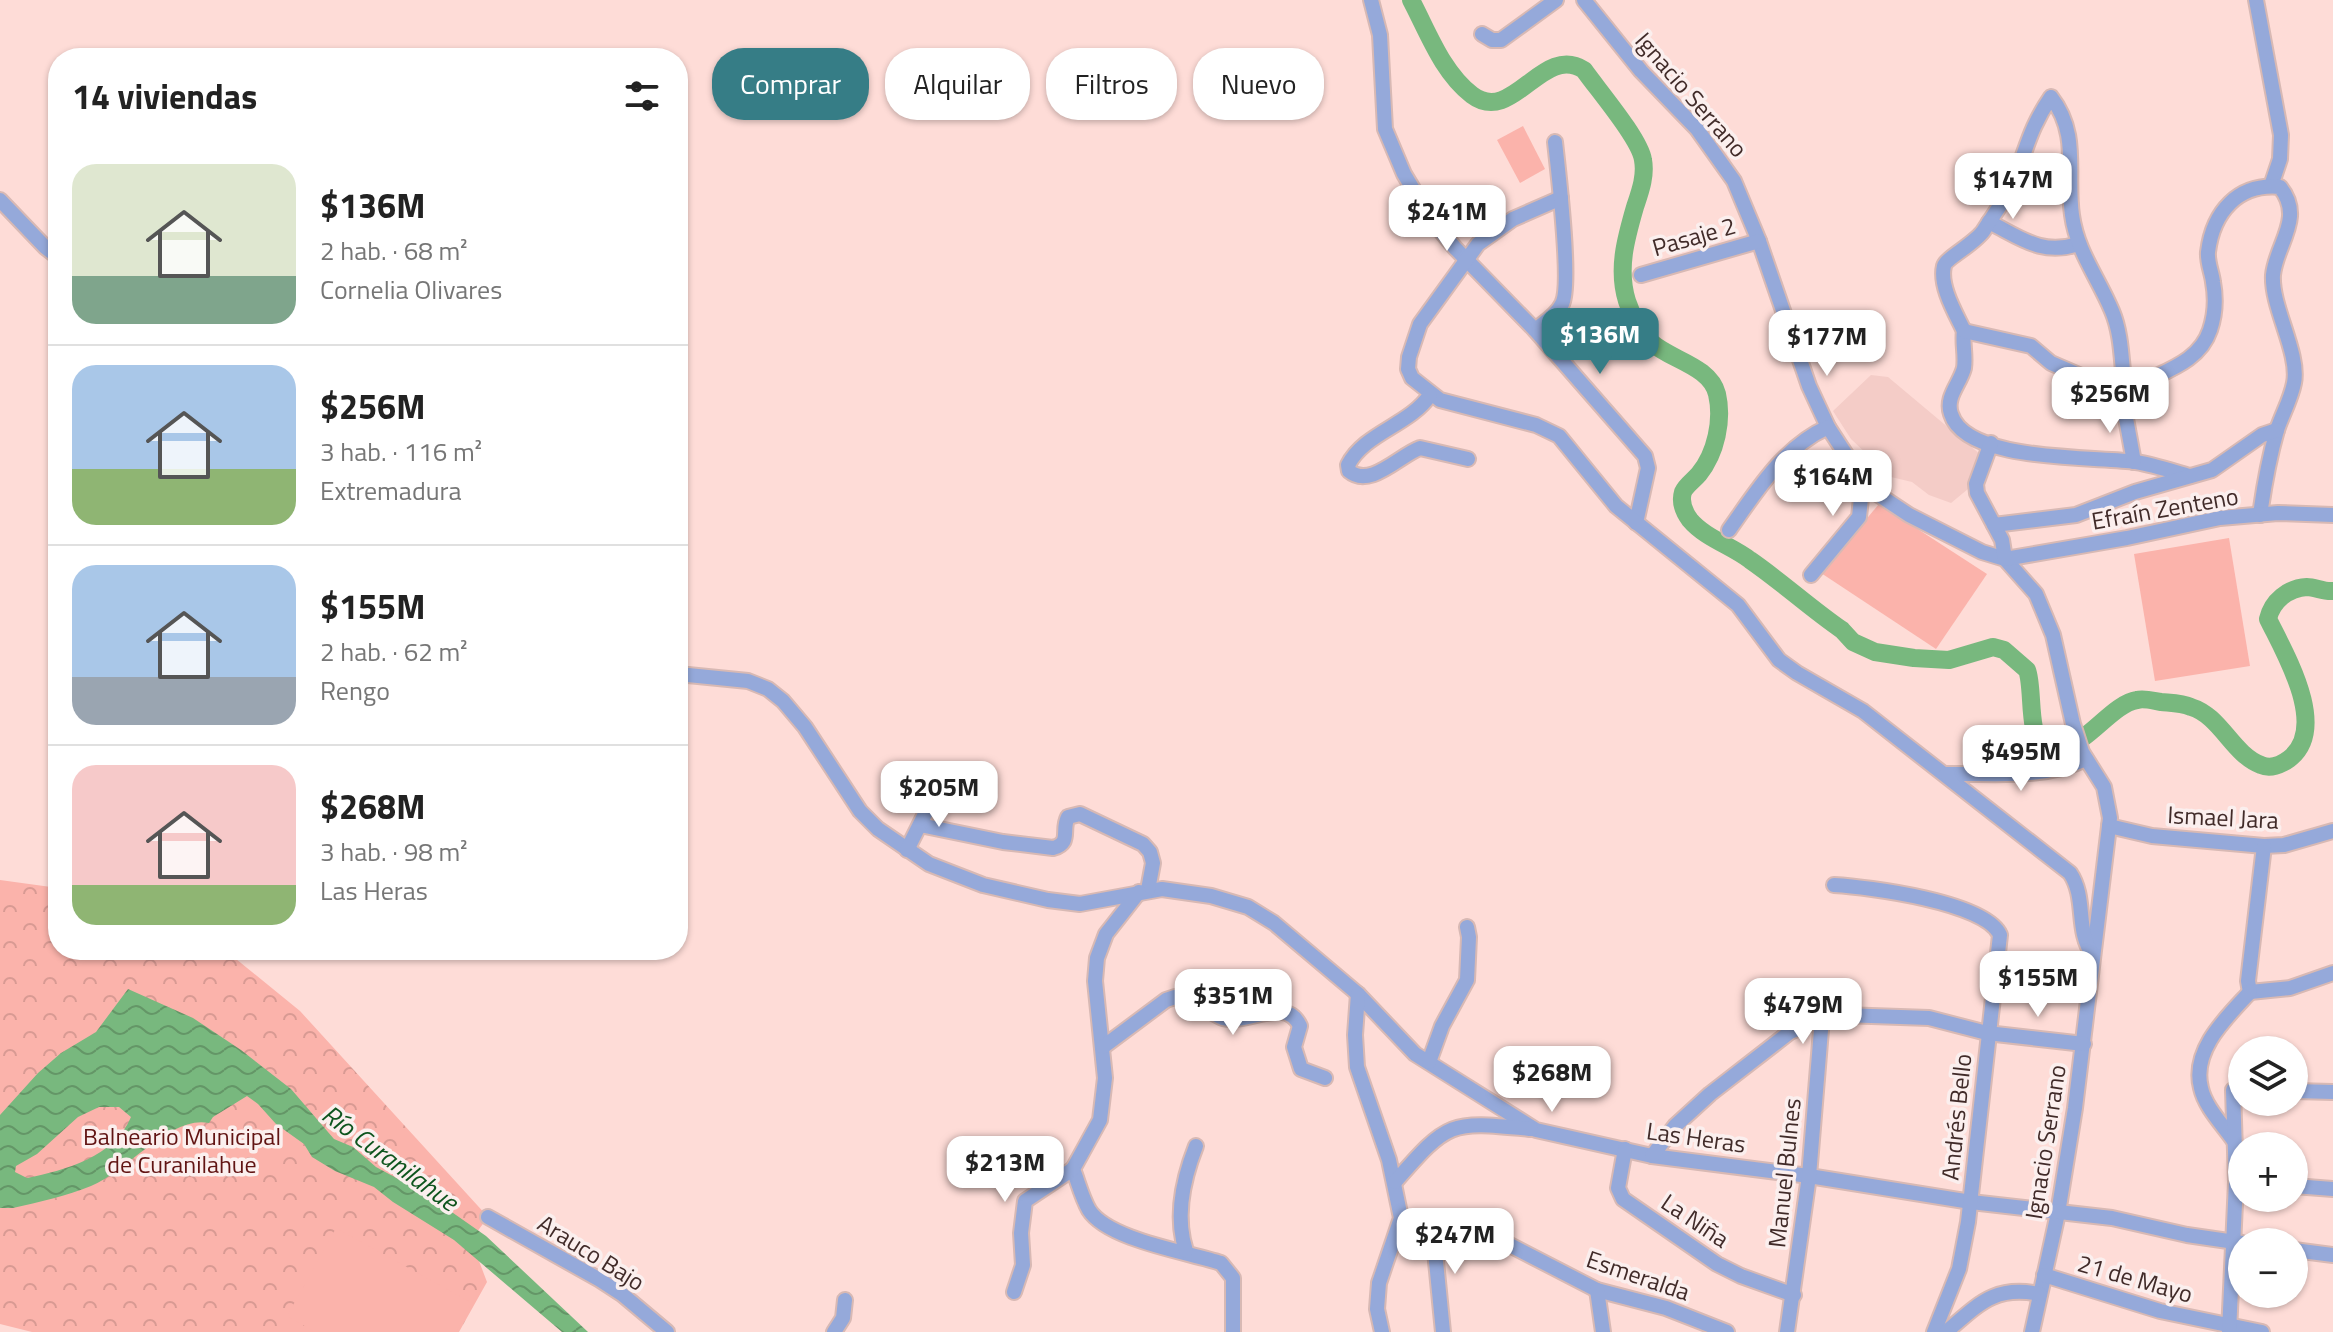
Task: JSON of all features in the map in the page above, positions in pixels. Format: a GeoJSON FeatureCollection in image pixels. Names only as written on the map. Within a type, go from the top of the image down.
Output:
{"type":"FeatureCollection","features":[{"type":"Feature","properties":{"kind":"street"},"geometry":{"type":"LineString","coordinates":[[1371,0],[1380,35],[1382,113],[1396,160],[1431,219],[1466,260],[1535,330],[1645,456],[1648,468],[1636,523]]}},
{"type":"Feature","properties":{"kind":"street"},"geometry":{"type":"LineString","coordinates":[[1482,34],[1492,40],[1501,40],[1556,0]]}},
{"type":"Feature","properties":{"kind":"street","name":"Ignacio Serrano"},"geometry":{"type":"LineString","coordinates":[[1584,0],[1641,71],[1713,149],[1734,181],[1759,241],[1797,354],[1828,427],[1868,485],[1892,505],[1936,531],[2005,559],[2025,580],[2043,607],[2053,635],[2073,724],[2084,756],[2101,780],[2107,796],[2109,826],[2084,1044],[2058,1213],[2032,1332]]}},
{"type":"Feature","properties":{"kind":"street"},"geometry":{"type":"LineString","coordinates":[[2256,0],[2281,135],[2280,159],[2271,186]]}},
{"type":"Feature","properties":{"kind":"street"},"geometry":{"type":"LineString","coordinates":[[2134,462],[2124,398],[2120,338],[2113,313],[2078,244],[2071,206],[2072,158],[2068,129],[2063,114],[2051,97],[2031,130],[2007,195],[1978,239],[1944,266],[1945,284],[1964,331],[1963,369],[1948,403],[1952,418],[1965,432],[1991,443],[2045,457],[2134,462],[2190,476]]}},
{"type":"Feature","properties":{"kind":"street"},"geometry":{"type":"LineString","coordinates":[[1535,330],[1559,309],[1565,297],[1555,142]]}},
{"type":"Feature","properties":{"kind":"street"},"geometry":{"type":"LineString","coordinates":[[2124,398],[2182,364],[2205,342],[2215,295],[2207,254],[2227,204],[2236,195],[2271,186],[2280,187],[2289,203],[2290,217],[2287,238],[2278,252],[2273,277],[2294,383],[2277,430],[2260,515]]}},
{"type":"Feature","properties":{"kind":"street"},"geometry":{"type":"LineString","coordinates":[[1561,198],[1529,211],[1492,233],[1466,260],[1413,338],[1408,369],[1417,385],[1446,402],[1554,432],[1565,441],[1607,496],[1738,605],[1779,660],[1863,711],[2070,873],[2079,891],[2084,939],[2093,955]]}},
{"type":"Feature","properties":{"kind":"street"},"geometry":{"type":"LineString","coordinates":[[0,200],[48,249]]}},
{"type":"Feature","properties":{"kind":"street"},"geometry":{"type":"LineString","coordinates":[[1989,222],[2046,249],[2062,250],[2078,244]]}},
{"type":"Feature","properties":{"kind":"street","name":"Pasaje 2"},"geometry":{"type":"LineString","coordinates":[[1641,275],[1759,241]]}},
{"type":"Feature","properties":{"kind":"street"},"geometry":{"type":"LineString","coordinates":[[1964,331],[2031,346],[2051,363],[2124,398]]}},
{"type":"Feature","properties":{"kind":"street"},"geometry":{"type":"LineString","coordinates":[[1430,395],[1421,407],[1358,452],[1348,465],[1349,471],[1355,476],[1370,476],[1420,448],[1468,459]]}},
{"type":"Feature","properties":{"kind":"street"},"geometry":{"type":"LineString","coordinates":[[1729,530],[1775,468],[1828,427]]}},
{"type":"Feature","properties":{"kind":"street"},"geometry":{"type":"LineString","coordinates":[[1994,525],[2076,515],[2135,492],[2212,470],[2262,435],[2277,430]]}},
{"type":"Feature","properties":{"kind":"street"},"geometry":{"type":"LineString","coordinates":[[1991,443],[1976,484],[1980,501],[2002,540],[2005,559]]}},
{"type":"Feature","properties":{"kind":"street"},"geometry":{"type":"LineString","coordinates":[[1811,575],[1859,517],[1862,489],[1868,485]]}},
{"type":"Feature","properties":{"kind":"street","name":"Efraín Zenteno"},"geometry":{"type":"LineString","coordinates":[[2005,559],[2220,518],[2333,515]]}},
{"type":"Feature","properties":{"kind":"street","name":"Las Heras"},"geometry":{"type":"LineString","coordinates":[[688,675],[748,681],[768,689],[805,727],[860,811],[878,829],[929,864],[983,885],[1080,904],[1138,893],[1189,892],[1248,907],[1274,923],[1358,994],[1415,1054],[1536,1130],[1652,1156],[1809,1176],[1971,1202],[2128,1221],[2228,1241]]}},
{"type":"Feature","properties":{"kind":"street"},"geometry":{"type":"LineString","coordinates":[[1946,774],[2040,774],[2065,769],[2084,756]]}},
{"type":"Feature","properties":{"kind":"street"},"geometry":{"type":"LineString","coordinates":[[907,850],[937,790]]}},
{"type":"Feature","properties":{"kind":"street"},"geometry":{"type":"LineString","coordinates":[[920,825],[1003,842],[1053,848],[1061,846],[1066,840],[1065,823],[1068,817],[1080,814],[1122,832],[1147,848],[1153,863],[1138,893],[1106,934],[1097,958],[1095,981],[1105,1078],[1100,1120],[1073,1169],[1025,1201],[1021,1233],[1023,1265],[1014,1292]]}},
{"type":"Feature","properties":{"kind":"street","name":"Ismael Jara"},"geometry":{"type":"LineString","coordinates":[[2109,826],[2152,836],[2264,846],[2284,845],[2333,831]]}},
{"type":"Feature","properties":{"kind":"street"},"geometry":{"type":"LineString","coordinates":[[2250,992],[2248,981],[2264,846]]}},
{"type":"Feature","properties":{"kind":"street","name":"Andrés Bello"},"geometry":{"type":"LineString","coordinates":[[1834,885],[1906,893],[1986,919],[2000,935],[1971,1202],[1959,1269],[1934,1332]]}},
{"type":"Feature","properties":{"kind":"street"},"geometry":{"type":"LineString","coordinates":[[1429,1062],[1442,1026],[1467,980],[1467,927]]}},
{"type":"Feature","properties":{"kind":"street"},"geometry":{"type":"LineString","coordinates":[[2250,992],[2290,988],[2333,973]]}},
{"type":"Feature","properties":{"kind":"street"},"geometry":{"type":"LineString","coordinates":[[2228,1134],[2205,1099],[2199,1075],[2205,1052],[2218,1027],[2250,992]]}},
{"type":"Feature","properties":{"kind":"street"},"geometry":{"type":"LineString","coordinates":[[1358,994],[1355,1035],[1357,1067],[1395,1182],[1401,1218],[1379,1283],[1377,1309],[1382,1332]]}},
{"type":"Feature","properties":{"kind":"street"},"geometry":{"type":"LineString","coordinates":[[1103,1047],[1166,1000],[1175,997],[1224,1018],[1246,1019],[1285,1011],[1297,1018],[1300,1026],[1294,1047],[1301,1069],[1325,1078]]}},
{"type":"Feature","properties":{"kind":"street"},"geometry":{"type":"LineString","coordinates":[[1652,1156],[1675,1126],[1710,1094],[1790,1032],[1822,1018],[1843,1015],[1929,1018],[1987,1033],[2084,1044]]}},
{"type":"Feature","properties":{"kind":"street","name":"Manuel Bulnes"},"geometry":{"type":"LineString","coordinates":[[1787,1332],[1809,1176],[1822,1018]]}},
{"type":"Feature","properties":{"kind":"street"},"geometry":{"type":"LineString","coordinates":[[2308,1091],[2333,1092]]}},
{"type":"Feature","properties":{"kind":"street"},"geometry":{"type":"LineString","coordinates":[[1395,1182],[1431,1141],[1453,1128],[1475,1123],[1536,1130]]}},
{"type":"Feature","properties":{"kind":"street"},"geometry":{"type":"LineString","coordinates":[[1186,1251],[1179,1222],[1188,1166],[1196,1146]]}},
{"type":"Feature","properties":{"kind":"street","name":"La Niña"},"geometry":{"type":"LineString","coordinates":[[1625,1149],[1618,1188],[1623,1199],[1717,1264],[1794,1295]]}},
{"type":"Feature","properties":{"kind":"street"},"geometry":{"type":"LineString","coordinates":[[1073,1169],[1090,1211],[1113,1230],[1147,1243],[1186,1251],[1221,1263],[1228,1270],[1233,1278],[1233,1332]]}},
{"type":"Feature","properties":{"kind":"street"},"geometry":{"type":"LineString","coordinates":[[2308,1187],[2333,1189]]}},
{"type":"Feature","properties":{"kind":"street","name":"Arauco Bajo"},"geometry":{"type":"LineString","coordinates":[[488,1217],[623,1295],[667,1332]]}},
{"type":"Feature","properties":{"kind":"street","name":"Esmeralda"},"geometry":{"type":"LineString","coordinates":[[1401,1218],[1473,1226],[1597,1290],[1666,1308],[1727,1332]]}},
{"type":"Feature","properties":{"kind":"street"},"geometry":{"type":"LineString","coordinates":[[1432,1221],[1443,1332]]}},
{"type":"Feature","properties":{"kind":"street"},"geometry":{"type":"LineString","coordinates":[[2308,1252],[2333,1255]]}},
{"type":"Feature","properties":{"kind":"street","name":"21 de Mayo"},"geometry":{"type":"LineString","coordinates":[[2044,1275],[2160,1311],[2229,1329],[2262,1332]]}},
{"type":"Feature","properties":{"kind":"street"},"geometry":{"type":"LineString","coordinates":[[1597,1290],[1603,1332]]}},
{"type":"Feature","properties":{"kind":"street"},"geometry":{"type":"LineString","coordinates":[[1946,1332],[1995,1295],[2016,1290],[2040,1294]]}},
{"type":"Feature","properties":{"kind":"street"},"geometry":{"type":"LineString","coordinates":[[834,1332],[843,1318],[845,1300]]}},
{"type":"Feature","properties":{"kind":"street"},"geometry":{"type":"LineString","coordinates":[[2229,1329],[2231,1308]]}},
{"type":"Feature","properties":{"kind":"shaded area"},"geometry":{"type":"Polygon","coordinates":[[[1871,375],[1888,377],[1981,455],[1974,484],[1951,503],[1929,495],[1912,482],[1891,477],[1851,439],[1833,411],[1871,375]]]}},
{"type":"Feature","properties":{"kind":"green space"},"geometry":{"type":"Polygon","coordinates":[[[1523,126],[1545,169],[1520,183],[1497,140],[1523,126]]]}},
{"type":"Feature","properties":{"kind":"green space"},"geometry":{"type":"Polygon","coordinates":[[[1879,504],[1987,574],[1936,649],[1821,573],[1879,504]]]}},
{"type":"Feature","properties":{"kind":"green space"},"geometry":{"type":"Polygon","coordinates":[[[2229,538],[2250,666],[2155,681],[2134,554],[2229,538]]]}},
{"type":"Feature","properties":{"kind":"green space","name":"Balneario Municipal de Curanilahue"},"geometry":{"type":"Polygon","coordinates":[[[0,880],[48,887],[48,960],[237,960],[300,1011],[488,1217],[471,1240],[487,1282],[459,1332],[32,1332],[0,1324],[0,880]]]}},
{"type":"Feature","properties":{"kind":"green space"},"geometry":{"type":"Polygon","coordinates":[[[336,1228],[472,1303],[456,1332],[315,1332],[287,1316],[336,1228]]]}},
{"type":"Feature","properties":{"kind":"water"},"geometry":{"type":"Polygon","coordinates":[[[128,989],[193,1018],[291,1089],[334,1139],[353,1147],[376,1167],[426,1194],[486,1236],[588,1332],[562,1332],[454,1240],[374,1187],[335,1171],[312,1157],[304,1144],[276,1124],[247,1096],[213,1117],[209,1123],[179,1127],[164,1135],[120,1169],[91,1186],[43,1201],[0,1208],[0,1115],[61,1053],[96,1032],[128,989]],[[99,1107],[78,1117],[37,1154],[16,1166],[15,1172],[27,1178],[42,1175],[73,1166],[101,1152],[123,1131],[131,1117],[119,1107],[99,1107]]]}},
{"type":"Feature","properties":{"kind":"waterway"},"geometry":{"type":"LineString","coordinates":[[1411,0],[1444,63],[1472,95],[1487,102],[1501,100],[1541,74],[1569,65],[1584,70],[1627,128],[1640,151],[1644,166],[1624,254],[1623,277],[1627,301],[1648,339],[1707,377],[1713,384],[1719,404],[1714,446],[1705,466],[1683,492],[1684,510],[1703,532],[1762,568],[1853,642],[1875,652],[1949,660],[1993,647],[2004,650],[2027,670],[2035,732],[2044,746],[2055,750],[2079,741],[2126,704],[2146,699],[2184,705],[2201,712],[2211,718],[2251,760],[2272,766],[2289,759],[2301,745],[2305,710],[2292,670],[2268,619],[2270,612],[2277,601],[2293,590],[2307,587],[2333,591]]}},
{"type":"Feature","properties":{"kind":"water label","name":"Río Curanilahue"},"geometry":{"type":"Point","coordinates":[390,1158]}}]}
